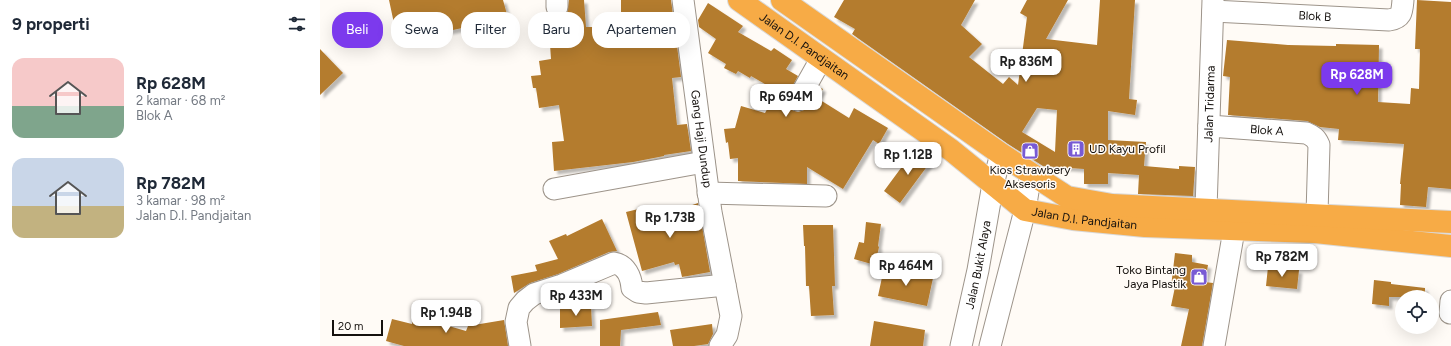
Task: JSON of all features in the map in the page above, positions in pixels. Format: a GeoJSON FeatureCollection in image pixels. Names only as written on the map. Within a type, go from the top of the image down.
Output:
{"type":"FeatureCollection","features":[{"type":"Feature","properties":{"kind":"highway","name":"Jalan D.I. Pandjaitan"},"geometry":{"type":"LineString","coordinates":[[739,0],[952,150],[1025,210],[1073,219],[1146,226],[1234,230],[1316,223],[1401,220],[1451,222]]}},
{"type":"Feature","properties":{"kind":"highway","name":"Jalan D.I. Pandjaitan"},"geometry":{"type":"LineString","coordinates":[[782,0],[1001,154],[1067,197],[1112,205],[1206,209],[1316,223],[1451,246]]}},
{"type":"Feature","properties":{"kind":"street","name":"Gang Haji Dundup"},"geometry":{"type":"LineString","coordinates":[[684,0],[708,193],[731,316],[727,335],[720,346]]}},
{"type":"Feature","properties":{"kind":"street","name":"Blok B"},"geometry":{"type":"LineString","coordinates":[[1213,6],[1388,20],[1396,19],[1400,15],[1403,0]]}},
{"type":"Feature","properties":{"kind":"street","name":"Jalan Tridarma"},"geometry":{"type":"LineString","coordinates":[[1206,209],[1213,6]]}},
{"type":"Feature","properties":{"kind":"street"},"geometry":{"type":"LineString","coordinates":[[798,100],[821,59]]}},
{"type":"Feature","properties":{"kind":"street","name":"Blok A"},"geometry":{"type":"LineString","coordinates":[[1209,126],[1306,133],[1312,136],[1319,146],[1316,223]]}},
{"type":"Feature","properties":{"kind":"street","name":"Jalan Bukit Alaya"},"geometry":{"type":"LineString","coordinates":[[961,346],[978,270],[993,184],[1001,154]]}},
{"type":"Feature","properties":{"kind":"street"},"geometry":{"type":"LineString","coordinates":[[554,189],[704,162]]}},
{"type":"Feature","properties":{"kind":"street"},"geometry":{"type":"LineString","coordinates":[[990,346],[1025,210],[1031,173]]}},
{"type":"Feature","properties":{"kind":"street"},"geometry":{"type":"LineString","coordinates":[[708,193],[826,196]]}},
{"type":"Feature","properties":{"kind":"street"},"geometry":{"type":"LineString","coordinates":[[1214,346],[1234,230]]}},
{"type":"Feature","properties":{"kind":"street"},"geometry":{"type":"LineString","coordinates":[[520,346],[516,322],[519,308],[525,301],[534,294],[614,263],[624,267],[631,281],[632,288],[638,292],[646,293],[725,285]]}},
{"type":"Feature","properties":{"kind":"street"},"geometry":{"type":"LineString","coordinates":[[978,270],[1008,278]]}},
{"type":"Feature","properties":{"kind":"building"},"geometry":{"type":"Polygon","coordinates":[[[389,0],[503,0],[506,12],[461,12],[461,28],[453,30],[453,12],[392,12],[389,0]]]}},
{"type":"Feature","properties":{"kind":"building"},"geometry":{"type":"Polygon","coordinates":[[[569,0],[584,0],[586,27],[592,27],[592,48],[677,48],[681,77],[672,78],[677,125],[687,124],[691,151],[633,162],[554,171],[552,142],[564,141],[559,105],[539,108],[536,88],[533,88],[531,76],[541,75],[539,61],[551,59],[550,48],[584,48],[584,12],[567,12],[569,0]]]}},
{"type":"Feature","properties":{"kind":"building"},"geometry":{"type":"Polygon","coordinates":[[[621,0],[671,0],[673,12],[621,12],[621,0]]]}},
{"type":"Feature","properties":{"kind":"building"},"geometry":{"type":"Polygon","coordinates":[[[844,0],[975,0],[961,25],[982,44],[969,57],[1003,84],[1009,77],[1018,85],[1027,17],[1020,13],[1027,0],[1068,0],[1046,39],[1097,45],[1100,0],[1135,0],[1129,99],[1137,100],[1135,115],[1108,111],[1108,140],[1146,142],[1144,166],[1179,169],[1179,166],[1195,167],[1193,196],[1138,194],[1139,175],[1108,173],[1108,184],[1084,184],[1084,169],[1043,166],[1008,144],[852,34],[855,29],[834,17],[844,0]],[[1037,108],[1022,132],[1055,152],[1057,110],[1037,108]]]}},
{"type":"Feature","properties":{"kind":"building"},"geometry":{"type":"Polygon","coordinates":[[[1417,0],[1451,2],[1451,189],[1428,187],[1426,207],[1400,205],[1400,184],[1404,144],[1338,140],[1339,129],[1320,127],[1307,121],[1228,115],[1230,77],[1223,76],[1227,40],[1288,45],[1379,45],[1378,102],[1410,104],[1411,88],[1419,89],[1420,49],[1415,49],[1417,0]]]}},
{"type":"Feature","properties":{"kind":"building"},"geometry":{"type":"Polygon","coordinates":[[[708,3],[743,26],[738,32],[771,51],[774,48],[792,60],[786,69],[798,76],[786,100],[788,106],[792,110],[798,112],[804,110],[819,87],[823,89],[817,98],[849,118],[854,108],[888,128],[879,144],[873,140],[843,189],[807,167],[807,184],[738,181],[738,158],[730,159],[728,142],[726,143],[724,129],[735,128],[741,106],[765,113],[777,91],[751,76],[750,78],[738,71],[736,74],[724,68],[726,64],[708,53],[716,39],[699,27],[698,20],[708,3]]]}},
{"type":"Feature","properties":{"kind":"building"},"geometry":{"type":"Polygon","coordinates":[[[320,49],[343,73],[320,95],[320,49]]]}},
{"type":"Feature","properties":{"kind":"building"},"geometry":{"type":"Polygon","coordinates":[[[915,149],[931,161],[900,203],[884,191],[915,149]]]}},
{"type":"Feature","properties":{"kind":"building"},"geometry":{"type":"Polygon","coordinates":[[[698,203],[710,272],[682,277],[679,264],[675,265],[674,262],[642,271],[626,212],[655,205],[658,217],[698,203]]]}},
{"type":"Feature","properties":{"kind":"building"},"geometry":{"type":"Polygon","coordinates":[[[602,219],[617,251],[609,252],[558,274],[530,283],[514,293],[511,276],[537,271],[535,265],[558,259],[549,241],[566,234],[567,236],[602,219]]]}},
{"type":"Feature","properties":{"kind":"building"},"geometry":{"type":"Polygon","coordinates":[[[866,222],[881,224],[879,247],[875,265],[854,259],[859,242],[864,243],[866,222]]]}},
{"type":"Feature","properties":{"kind":"building"},"geometry":{"type":"Polygon","coordinates":[[[803,225],[833,225],[835,286],[832,286],[834,315],[811,316],[809,286],[806,286],[803,225]]]}},
{"type":"Feature","properties":{"kind":"building"},"geometry":{"type":"Polygon","coordinates":[[[1175,253],[1192,255],[1192,262],[1208,265],[1205,282],[1213,283],[1202,346],[1181,346],[1189,309],[1171,306],[1175,287],[1171,287],[1175,253]]]}},
{"type":"Feature","properties":{"kind":"building"},"geometry":{"type":"Polygon","coordinates":[[[1268,267],[1299,270],[1297,289],[1266,286],[1268,267]]]}},
{"type":"Feature","properties":{"kind":"building"},"geometry":{"type":"Polygon","coordinates":[[[884,268],[933,278],[927,306],[878,296],[884,268]]]}},
{"type":"Feature","properties":{"kind":"building"},"geometry":{"type":"Polygon","coordinates":[[[1374,280],[1391,282],[1391,284],[1425,288],[1425,290],[1395,290],[1395,297],[1389,297],[1389,306],[1372,304],[1374,280]]]}},
{"type":"Feature","properties":{"kind":"building"},"geometry":{"type":"Polygon","coordinates":[[[591,306],[592,326],[560,328],[560,308],[591,306]]]}},
{"type":"Feature","properties":{"kind":"building"},"geometry":{"type":"Polygon","coordinates":[[[658,312],[661,325],[621,330],[620,346],[600,346],[600,320],[658,312]]]}},
{"type":"Feature","properties":{"kind":"building"},"geometry":{"type":"Polygon","coordinates":[[[414,316],[466,331],[468,326],[504,320],[508,346],[404,346],[386,341],[392,319],[412,324],[414,316]]]}},
{"type":"Feature","properties":{"kind":"building"},"geometry":{"type":"Polygon","coordinates":[[[874,321],[925,330],[923,346],[870,346],[874,321]]]}},
{"type":"Feature","properties":{"kind":"building"},"geometry":{"type":"Polygon","coordinates":[[[712,324],[713,334],[708,344],[673,346],[670,330],[712,324]]]}},
{"type":"Feature","properties":{"kind":"place","name":"UD Kayu Profil"},"geometry":{"type":"Point","coordinates":[1076,149]}},
{"type":"Feature","properties":{"kind":"place","name":"Kios Strawbery Aksesoris"},"geometry":{"type":"Point","coordinates":[1030,151]}},
{"type":"Feature","properties":{"kind":"place","name":"Toko Bintang Jaya Plastik"},"geometry":{"type":"Point","coordinates":[1199,277]}}]}
